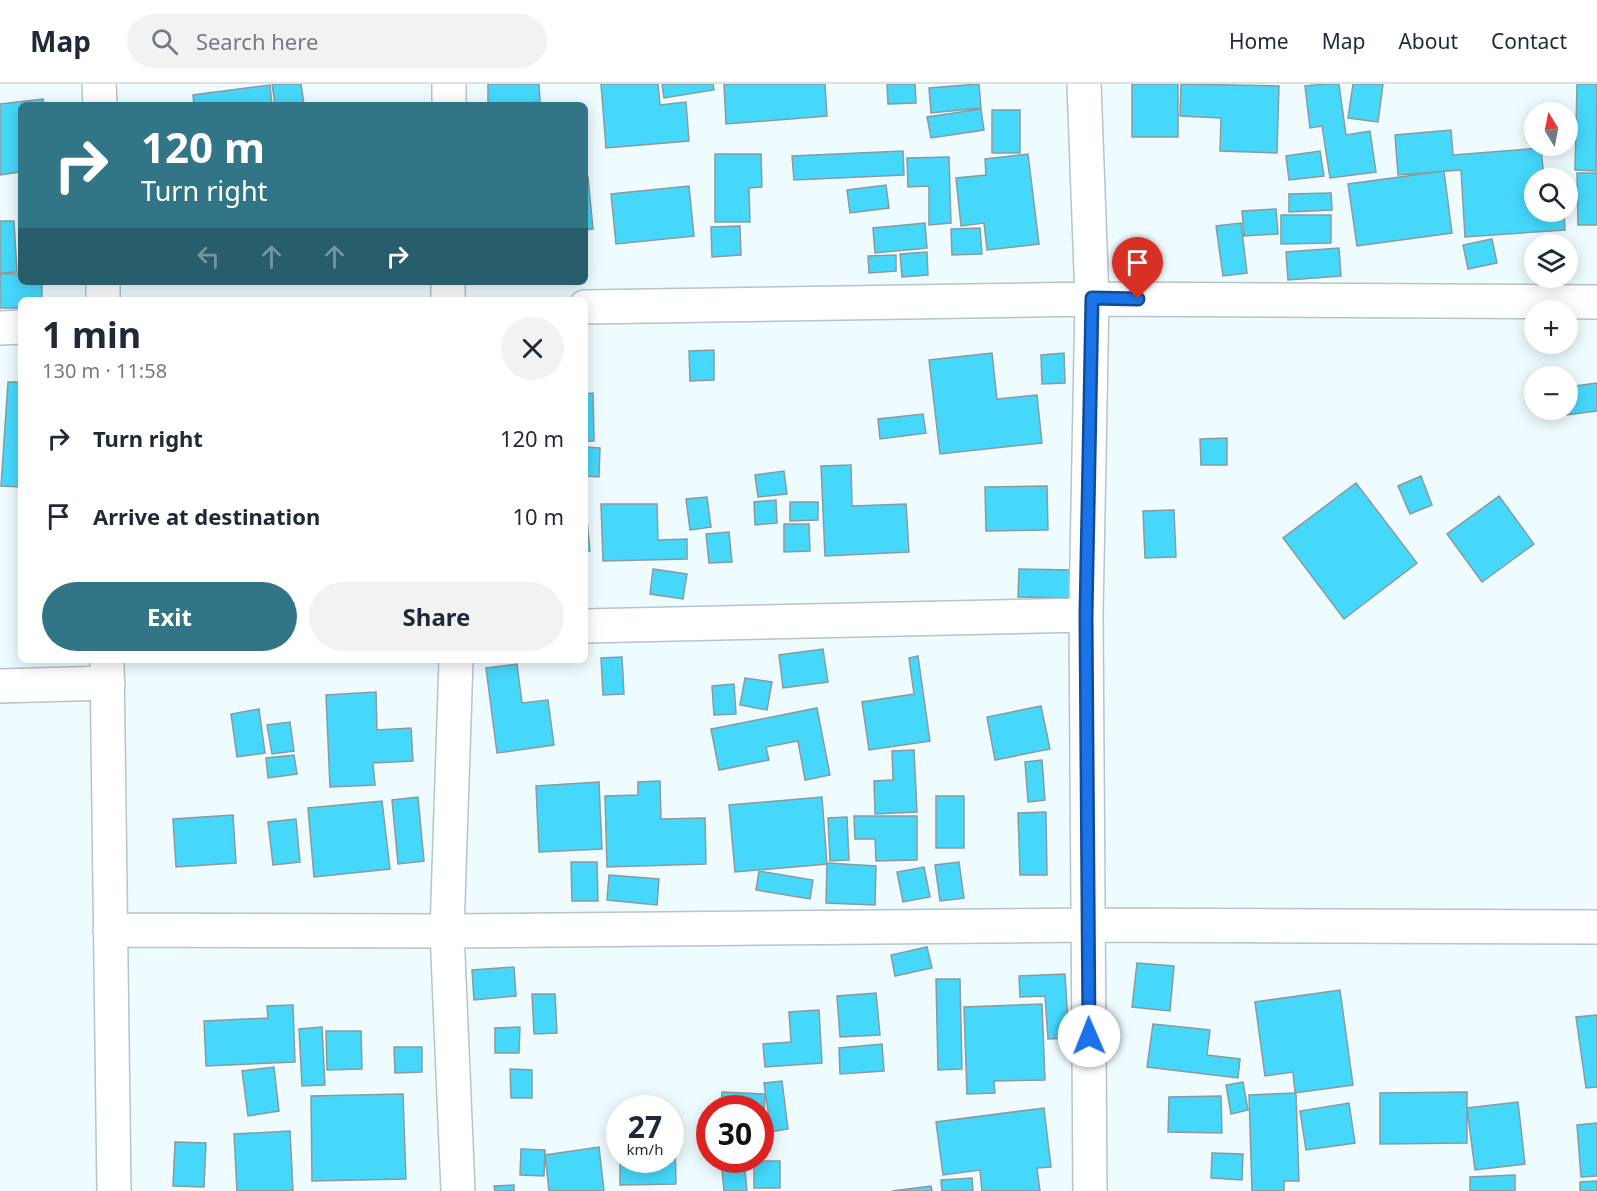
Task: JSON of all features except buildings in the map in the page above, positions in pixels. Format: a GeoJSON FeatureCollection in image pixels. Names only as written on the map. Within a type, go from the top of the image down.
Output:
{"type":"FeatureCollection","features":[{"type":"Feature","properties":{"kind":"street"},"geometry":{"type":"LineString","coordinates":[[99,84],[100,102]]}},
{"type":"Feature","properties":{"kind":"street"},"geometry":{"type":"LineString","coordinates":[[449,84],[449,102]]}},
{"type":"Feature","properties":{"kind":"street"},"geometry":{"type":"LineString","coordinates":[[1084,84],[1092,298],[1086,615],[1090,1191]]}},
{"type":"Feature","properties":{"kind":"street"},"geometry":{"type":"LineString","coordinates":[[588,307],[1092,298],[1597,302]]}},
{"type":"Feature","properties":{"kind":"street"},"geometry":{"type":"LineString","coordinates":[[0,328],[18,327]]}},
{"type":"Feature","properties":{"kind":"street"},"geometry":{"type":"LineString","coordinates":[[588,626],[1086,615]]}},
{"type":"Feature","properties":{"kind":"street"},"geometry":{"type":"LineString","coordinates":[[456,663],[447,931],[458,1191]]}},
{"type":"Feature","properties":{"kind":"street"},"geometry":{"type":"LineString","coordinates":[[0,686],[107,671],[114,1191]]}},
{"type":"Feature","properties":{"kind":"street"},"geometry":{"type":"LineString","coordinates":[[110,930],[447,931],[1087,925],[1597,927]]}},
{"type":"Feature","properties":{"kind":"route"},"geometry":{"type":"LineString","coordinates":[[1089,1036],[1086,615],[1092,298],[1138,299]]}}]}
